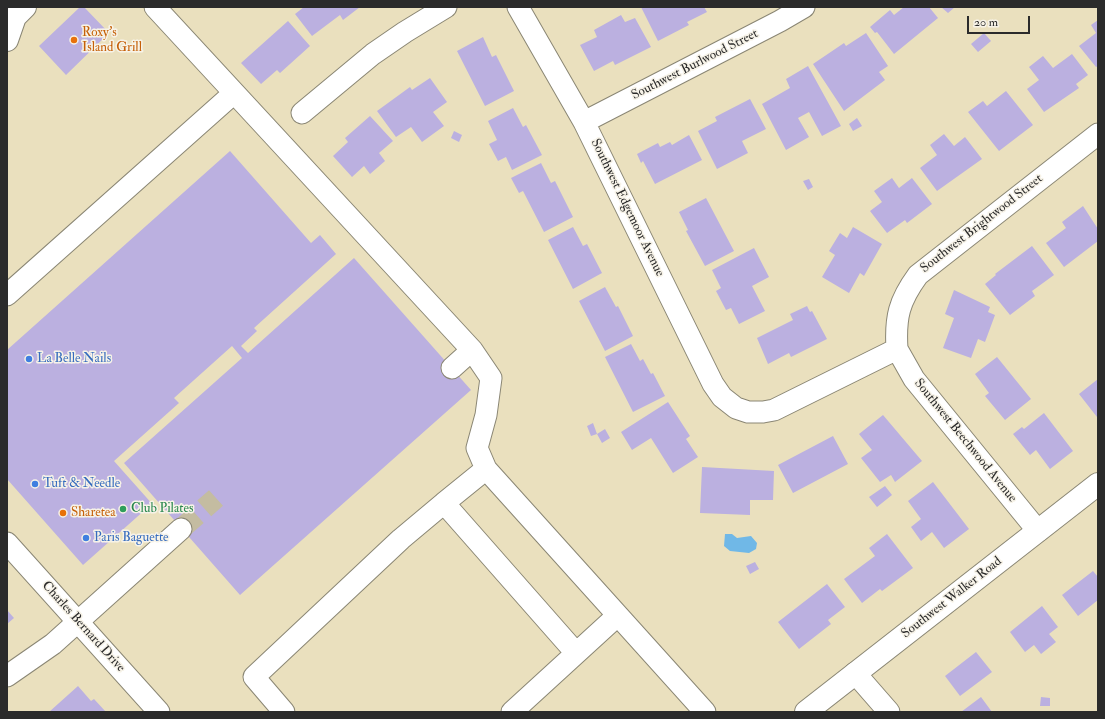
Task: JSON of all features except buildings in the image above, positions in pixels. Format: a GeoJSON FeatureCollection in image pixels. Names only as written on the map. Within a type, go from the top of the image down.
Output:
{"type":"FeatureCollection","features":[{"type":"Feature","properties":{"kind":"main road"},"geometry":{"type":"LineString","coordinates":[[7,40],[16,14]]}},
{"type":"Feature","properties":{"kind":"main road","name":"Southwest Walker Road"},"geometry":{"type":"LineString","coordinates":[[806,712],[1098,484]]}},
{"type":"Feature","properties":{"kind":"street"},"geometry":{"type":"LineString","coordinates":[[155,7],[472,350],[490,378],[486,415],[477,448],[486,469],[705,712]]}},
{"type":"Feature","properties":{"kind":"street"},"geometry":{"type":"LineString","coordinates":[[302,113],[373,54],[446,7]]}},
{"type":"Feature","properties":{"kind":"street","name":"Southwest Edgemoor Avenue"},"geometry":{"type":"LineString","coordinates":[[518,7],[584,122],[714,384],[722,397],[736,408],[748,412],[774,410],[897,349]]}},
{"type":"Feature","properties":{"kind":"street","name":"Southwest Burlwood Street"},"geometry":{"type":"LineString","coordinates":[[584,122],[804,7]]}},
{"type":"Feature","properties":{"kind":"street"},"geometry":{"type":"LineString","coordinates":[[7,295],[234,93]]}},
{"type":"Feature","properties":{"kind":"street","name":"Southwest Brightwood Street"},"geometry":{"type":"LineString","coordinates":[[897,349],[896,326],[898,308],[905,292],[918,275],[1098,134]]}},
{"type":"Feature","properties":{"kind":"street","name":"Southwest Beechwood Avenue"},"geometry":{"type":"LineString","coordinates":[[897,349],[914,379],[1038,531]]}},
{"type":"Feature","properties":{"kind":"street"},"geometry":{"type":"LineString","coordinates":[[452,368],[472,350]]}},
{"type":"Feature","properties":{"kind":"street"},"geometry":{"type":"LineString","coordinates":[[284,712],[254,677],[401,539],[486,469]]}},
{"type":"Feature","properties":{"kind":"street"},"geometry":{"type":"LineString","coordinates":[[444,503],[576,653]]}},
{"type":"Feature","properties":{"kind":"street"},"geometry":{"type":"LineString","coordinates":[[7,676],[35,658],[78,622],[181,529]]}},
{"type":"Feature","properties":{"kind":"street","name":"Charles Bernard Drive"},"geometry":{"type":"LineString","coordinates":[[7,543],[159,712]]}},
{"type":"Feature","properties":{"kind":"street"},"geometry":{"type":"LineString","coordinates":[[512,712],[617,616]]}},
{"type":"Feature","properties":{"kind":"street"},"geometry":{"type":"LineString","coordinates":[[854,673],[889,712]]}},
{"type":"Feature","properties":{"kind":"water"},"geometry":{"type":"Polygon","coordinates":[[[725,534],[732,534],[737,538],[751,536],[757,543],[756,549],[749,553],[730,551],[724,546],[725,534]]]}},
{"type":"Feature","properties":{"kind":"tunnel"},"geometry":{"type":"LineString","coordinates":[[181,529],[216,498]]}},
{"type":"Feature","properties":{"kind":"place","name":"Roxy's Island Grill"},"geometry":{"type":"Point","coordinates":[74,40]}},
{"type":"Feature","properties":{"kind":"place","name":"La Belle Nails"},"geometry":{"type":"Point","coordinates":[29,359]}},
{"type":"Feature","properties":{"kind":"place","name":"Tuft & Needle"},"geometry":{"type":"Point","coordinates":[35,484]}},
{"type":"Feature","properties":{"kind":"place","name":"Club Pilates"},"geometry":{"type":"Point","coordinates":[123,509]}},
{"type":"Feature","properties":{"kind":"place","name":"Sharetea"},"geometry":{"type":"Point","coordinates":[63,513]}},
{"type":"Feature","properties":{"kind":"place","name":"Paris Baguette"},"geometry":{"type":"Point","coordinates":[86,538]}}]}
